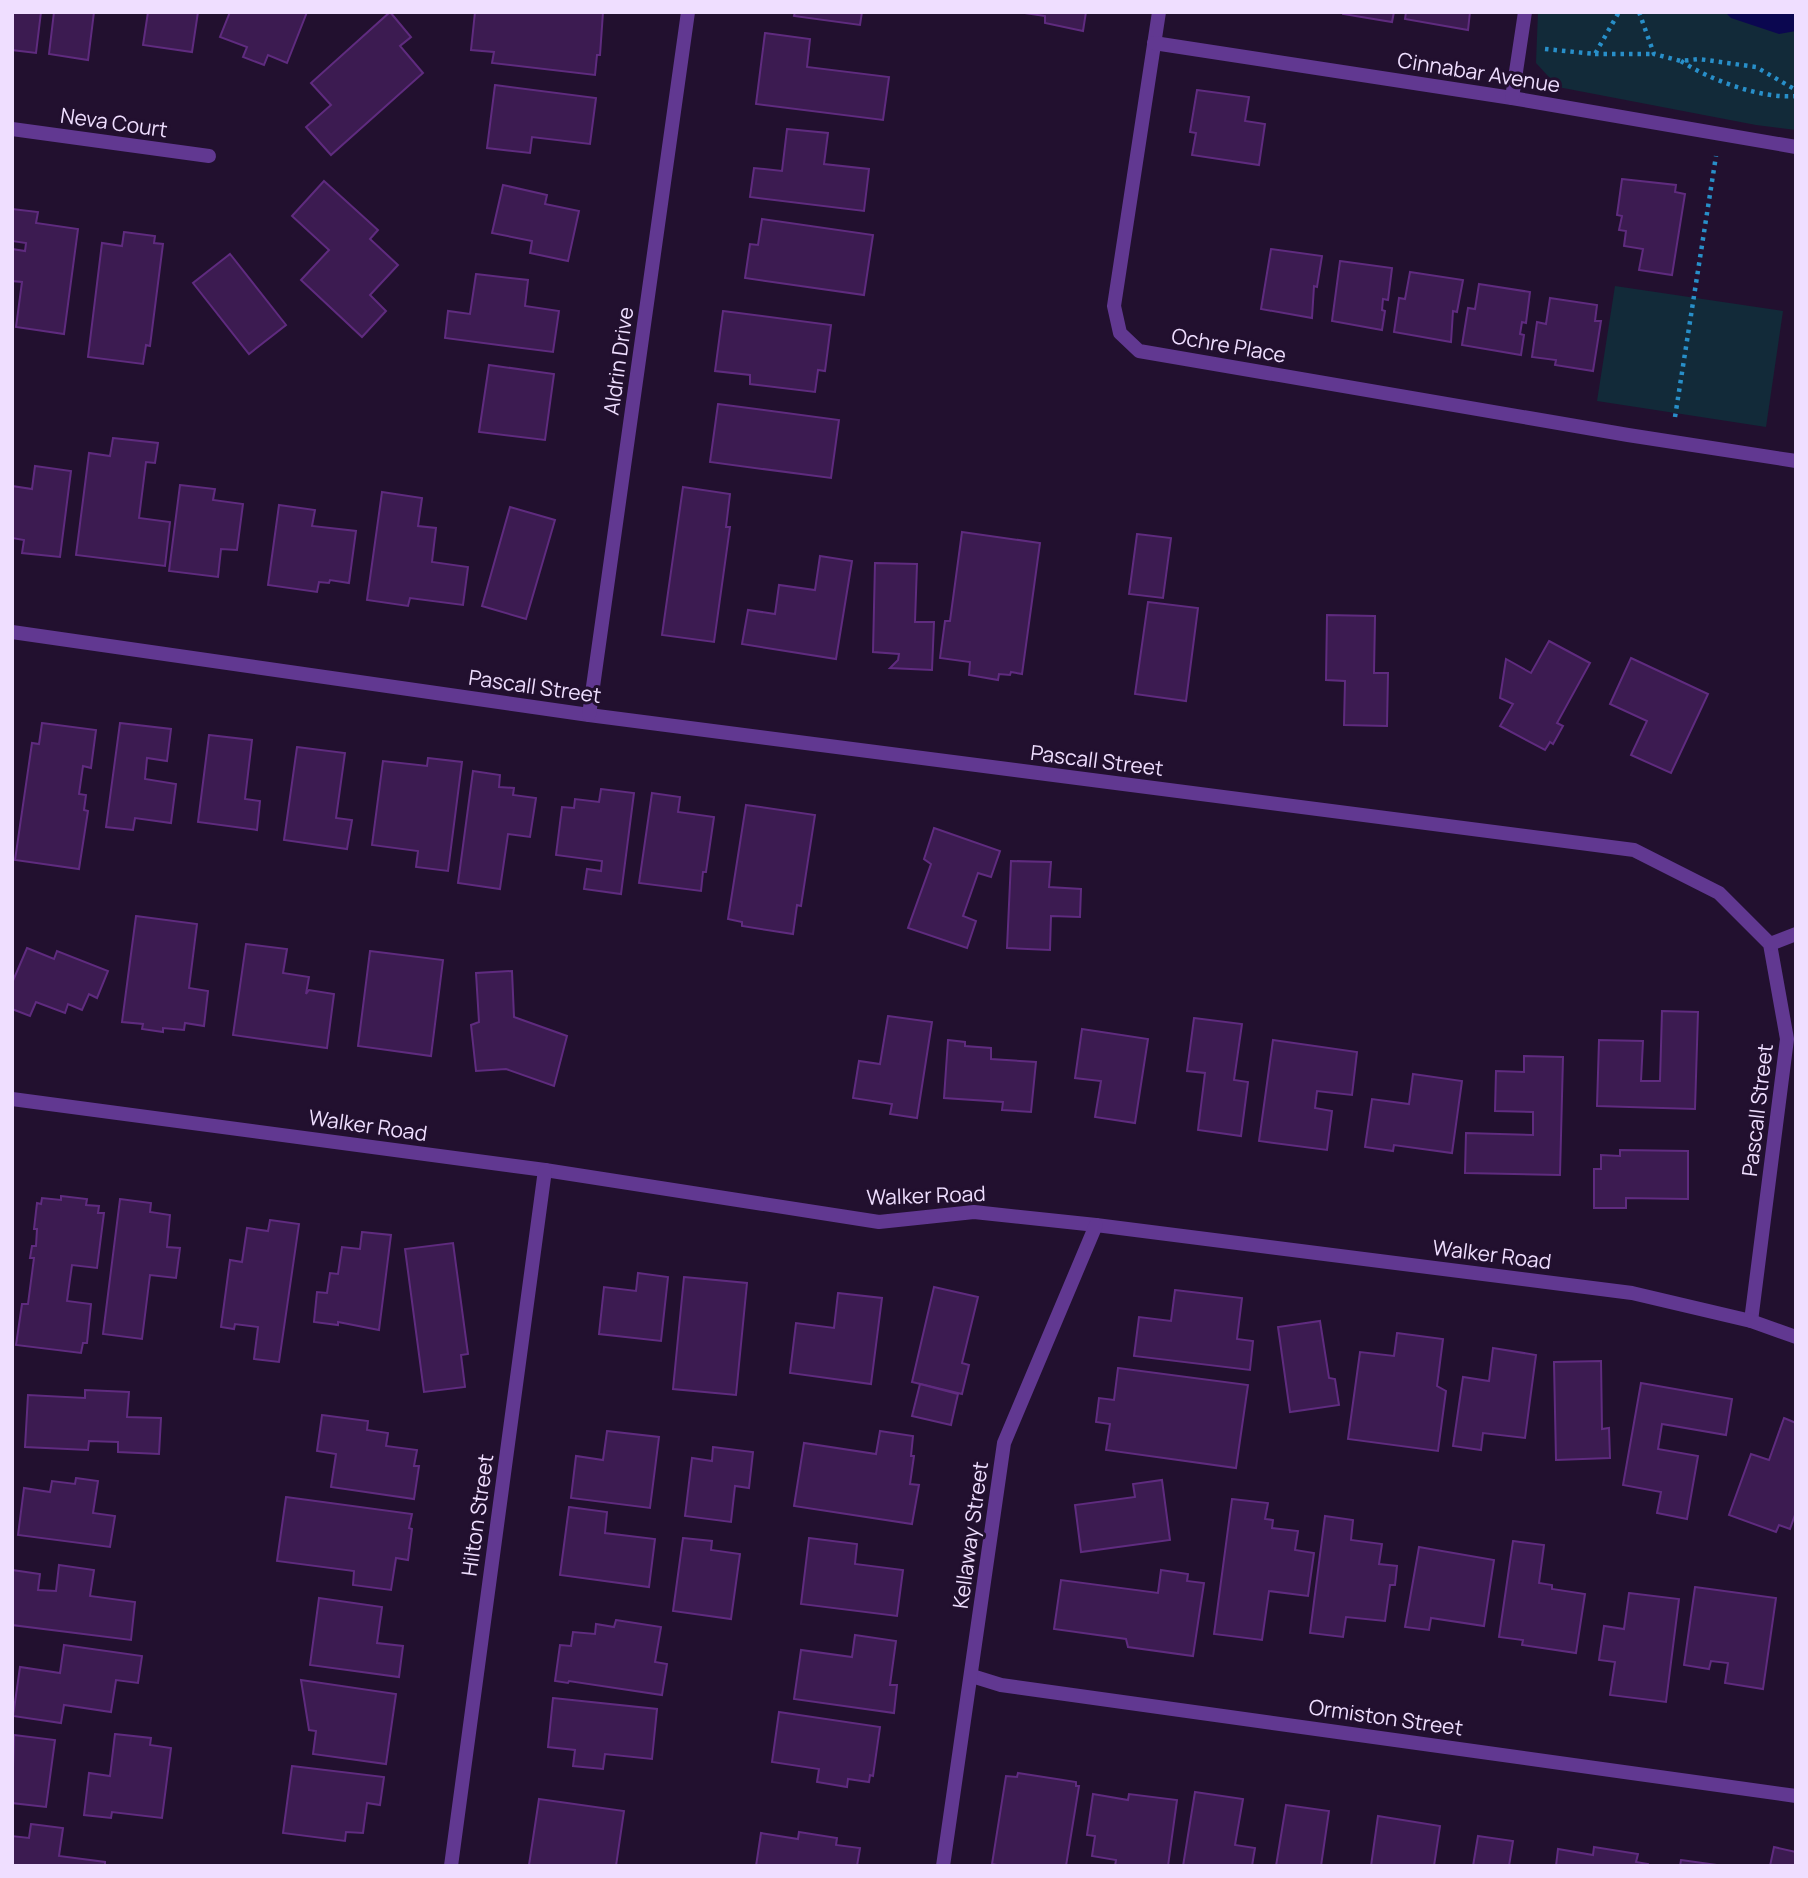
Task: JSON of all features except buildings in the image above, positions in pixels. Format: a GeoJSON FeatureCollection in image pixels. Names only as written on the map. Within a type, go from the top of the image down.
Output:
{"type":"FeatureCollection","features":[{"type":"Feature","properties":{"kind":"street","name":"Aldrin Drive"},"geometry":{"type":"LineString","coordinates":[[589,715],[688,12]]}},
{"type":"Feature","properties":{"kind":"street","name":"Ochre Place"},"geometry":{"type":"LineString","coordinates":[[1159,12],[1114,306],[1120,333],[1139,351],[1796,461]]}},
{"type":"Feature","properties":{"kind":"street"},"geometry":{"type":"LineString","coordinates":[[1512,98],[1525,12]]}},
{"type":"Feature","properties":{"kind":"street","name":"Cinnabar Avenue"},"geometry":{"type":"LineString","coordinates":[[1154,43],[1512,98],[1796,147]]}},
{"type":"Feature","properties":{"kind":"street","name":"Neva Court"},"geometry":{"type":"LineString","coordinates":[[12,129],[209,156]]}},
{"type":"Feature","properties":{"kind":"street","name":"Pascall Street"},"geometry":{"type":"LineString","coordinates":[[12,632],[589,715],[1634,850],[1719,893],[1770,944],[1787,1039],[1751,1321]]}},
{"type":"Feature","properties":{"kind":"street"},"geometry":{"type":"LineString","coordinates":[[1770,944],[1796,934]]}},
{"type":"Feature","properties":{"kind":"street","name":"Walker Road"},"geometry":{"type":"LineString","coordinates":[[12,1099],[545,1170],[879,1222],[974,1212],[1632,1293],[1751,1321],[1796,1337]]}},
{"type":"Feature","properties":{"kind":"street","name":"Hilton Street"},"geometry":{"type":"LineString","coordinates":[[451,1866],[545,1170]]}},
{"type":"Feature","properties":{"kind":"street","name":"Kellaway Street"},"geometry":{"type":"LineString","coordinates":[[943,1866],[1004,1443],[1096,1225]]}},
{"type":"Feature","properties":{"kind":"street","name":"Ormiston Street"},"geometry":{"type":"LineString","coordinates":[[972,1676],[1001,1685],[1796,1796]]}},
{"type":"Feature","properties":{"kind":"path"},"geometry":{"type":"LineString","coordinates":[[1595,54],[1619,12]]}},
{"type":"Feature","properties":{"kind":"path"},"geometry":{"type":"LineString","coordinates":[[1639,12],[1654,54]]}},
{"type":"Feature","properties":{"kind":"path"},"geometry":{"type":"LineString","coordinates":[[1520,46],[1595,54],[1654,54],[1681,61],[1713,78],[1743,89],[1786,97],[1796,96]]}},
{"type":"Feature","properties":{"kind":"path"},"geometry":{"type":"LineString","coordinates":[[1681,61],[1699,59],[1756,67],[1796,90]]}},
{"type":"Feature","properties":{"kind":"path"},"geometry":{"type":"LineString","coordinates":[[1675,413],[1719,135]]}},
{"type":"Feature","properties":{"kind":"shaded area"},"geometry":{"type":"Polygon","coordinates":[[[1538,12],[1796,12],[1796,130],[1756,125],[1558,87],[1536,63],[1538,12]]]}},
{"type":"Feature","properties":{"kind":"shaded area"},"geometry":{"type":"Polygon","coordinates":[[[1725,12],[1796,12],[1796,31],[1779,34],[1731,18],[1725,12]]]}},
{"type":"Feature","properties":{"kind":"shaded area"},"geometry":{"type":"Polygon","coordinates":[[[1615,286],[1783,311],[1766,427],[1597,401],[1615,286]]]}}]}
